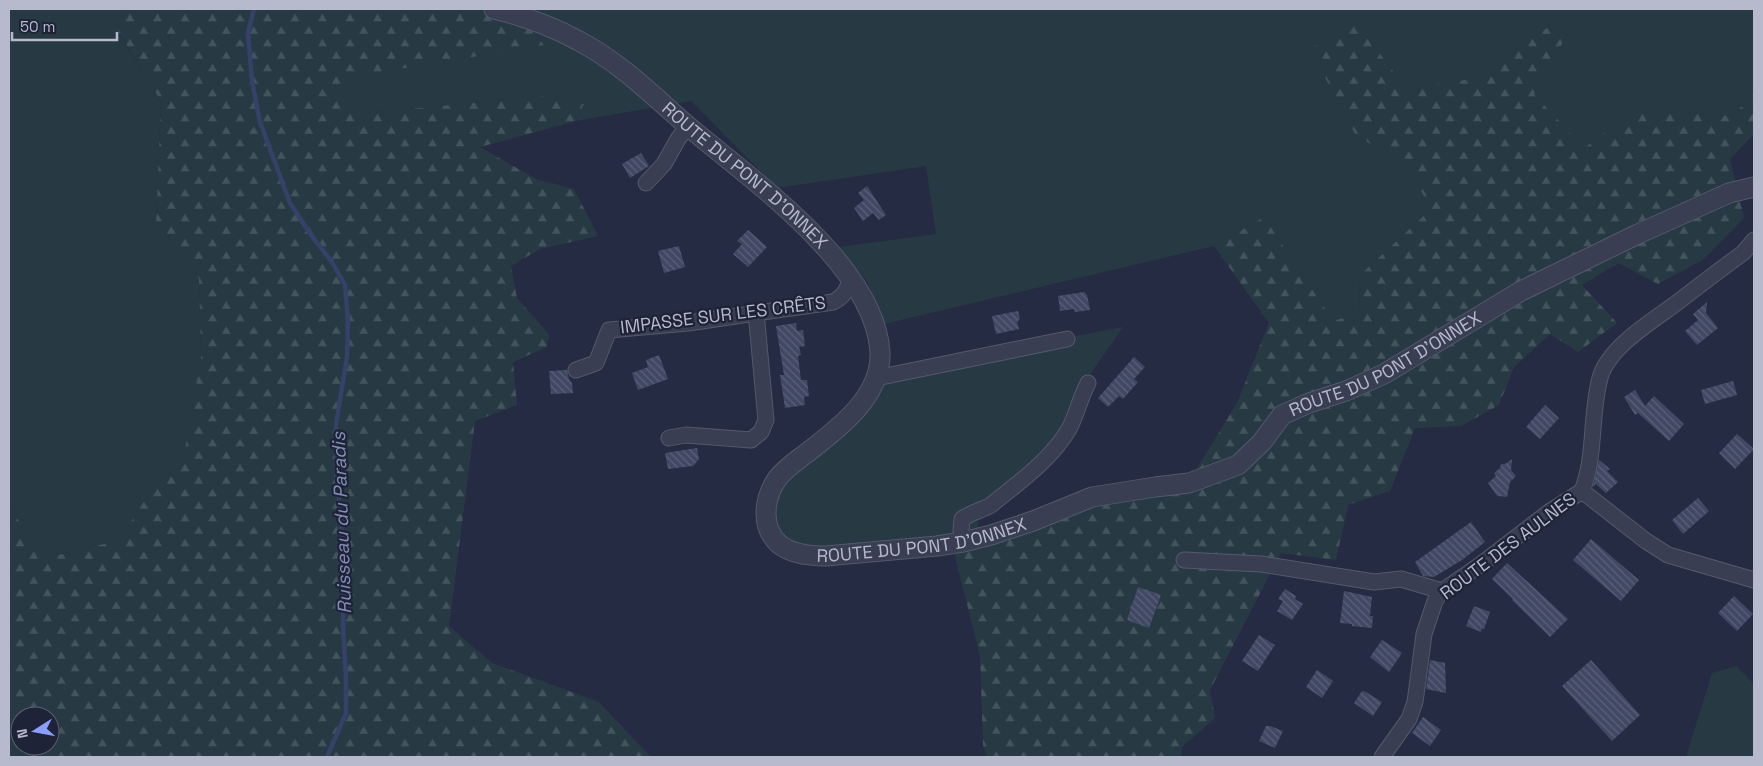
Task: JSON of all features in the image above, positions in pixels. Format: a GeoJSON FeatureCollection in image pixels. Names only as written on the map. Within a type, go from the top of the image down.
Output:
{"type":"FeatureCollection","features":[{"type":"Feature","properties":{"kind":"street","name":"ROUTE DU PONT D'ONNEX"},"geometry":{"type":"LineString","coordinates":[[494,9],[542,23],[579,41],[624,70],[786,208],[822,243],[851,279],[865,303],[876,328],[880,353],[876,378],[869,395],[830,434],[777,479],[769,494],[766,508],[766,522],[770,533],[779,544],[792,551],[811,556],[963,542],[1033,521],[1092,497],[1155,486],[1189,483],[1238,465],[1262,442],[1282,415],[1309,403],[1346,391],[1384,374],[1521,291],[1638,234],[1729,193],[1754,187]]}},
{"type":"Feature","properties":{"kind":"street"},"geometry":{"type":"LineString","coordinates":[[646,183],[664,164],[678,139],[688,126]]}},
{"type":"Feature","properties":{"kind":"street"},"geometry":{"type":"LineString","coordinates":[[1582,491],[1589,464],[1597,390],[1601,375],[1608,361],[1631,337],[1743,253],[1754,240]]}},
{"type":"Feature","properties":{"kind":"street","name":"IMPASSE SUR LES CRÊTS"},"geometry":{"type":"LineString","coordinates":[[576,370],[596,363],[609,330],[688,323],[833,302],[845,294],[851,279]]}},
{"type":"Feature","properties":{"kind":"street"},"geometry":{"type":"LineString","coordinates":[[669,438],[686,435],[751,440],[761,432],[766,420],[756,312]]}},
{"type":"Feature","properties":{"kind":"street"},"geometry":{"type":"LineString","coordinates":[[876,378],[1067,339]]}},
{"type":"Feature","properties":{"kind":"street"},"geometry":{"type":"LineString","coordinates":[[963,542],[962,519],[971,512],[983,509],[991,504],[1057,446],[1069,428],[1088,383]]}},
{"type":"Feature","properties":{"kind":"street","name":"ROUTE DES AULNES"},"geometry":{"type":"LineString","coordinates":[[1382,757],[1409,720],[1415,702],[1424,634],[1435,601],[1442,591],[1480,565],[1549,512],[1582,491],[1646,541],[1668,555],[1754,580]]}},
{"type":"Feature","properties":{"kind":"street"},"geometry":{"type":"LineString","coordinates":[[1184,560],[1261,564],[1374,582],[1401,579],[1442,591]]}},
{"type":"Feature","properties":{"kind":"green space"},"geometry":{"type":"Polygon","coordinates":[[[9,9],[121,9],[118,32],[161,101],[156,223],[199,279],[201,356],[182,466],[156,481],[120,540],[46,558],[9,507],[9,9]]]}},
{"type":"Feature","properties":{"kind":"green space"},"geometry":{"type":"Polygon","coordinates":[[[121,9],[515,9],[544,45],[363,75],[338,93],[348,106],[376,112],[543,96],[584,104],[576,121],[480,147],[538,180],[574,189],[598,236],[540,249],[511,266],[517,298],[549,334],[547,347],[513,362],[517,405],[475,421],[449,626],[492,663],[599,702],[653,757],[9,757],[9,507],[46,558],[120,540],[156,481],[182,466],[201,356],[199,279],[156,224],[161,101],[118,31],[121,9]]]}},
{"type":"Feature","properties":{"kind":"green space"},"geometry":{"type":"Polygon","coordinates":[[[515,9],[1754,9],[1754,94],[1732,116],[1638,109],[1584,149],[1533,94],[1567,35],[1548,27],[1479,78],[1406,88],[1356,22],[1355,134],[1409,169],[1431,209],[1359,276],[1360,314],[1333,322],[1264,217],[1214,246],[884,324],[868,283],[839,247],[936,234],[926,166],[777,188],[691,101],[576,121],[584,105],[543,96],[376,112],[348,106],[337,93],[363,75],[543,45],[515,9]]]}},
{"type":"Feature","properties":{"kind":"green space"},"geometry":{"type":"Polygon","coordinates":[[[1356,22],[1406,88],[1479,78],[1548,27],[1567,35],[1534,94],[1584,148],[1638,109],[1732,116],[1754,94],[1754,134],[1730,159],[1744,218],[1704,259],[1658,284],[1618,263],[1582,285],[1617,323],[1578,352],[1550,334],[1514,367],[1499,405],[1461,426],[1415,428],[1390,491],[1348,505],[1336,560],[1281,553],[1210,690],[1215,718],[1182,747],[1181,757],[987,757],[983,745],[980,656],[952,544],[1194,473],[1237,403],[1269,323],[1214,246],[1264,217],[1333,321],[1360,313],[1359,276],[1431,209],[1409,169],[1355,134],[1310,49],[1356,22]]]}},
{"type":"Feature","properties":{"kind":"green space"},"geometry":{"type":"Polygon","coordinates":[[[1123,327],[1078,392],[1061,437],[977,518],[980,537],[792,551],[766,508],[769,494],[893,371],[1123,327]]]}},
{"type":"Feature","properties":{"kind":"green space"},"geometry":{"type":"Polygon","coordinates":[[[1736,666],[1754,684],[1754,757],[1686,757],[1712,673],[1736,666]]]}},
{"type":"Feature","properties":{"kind":"building"},"geometry":{"type":"Polygon","coordinates":[[[641,153],[649,166],[630,178],[622,164],[641,153]]]}},
{"type":"Feature","properties":{"kind":"building"},"geometry":{"type":"Polygon","coordinates":[[[867,186],[886,215],[879,220],[873,213],[863,221],[854,208],[864,200],[858,193],[867,186]]]}},
{"type":"Feature","properties":{"kind":"building"},"geometry":{"type":"Polygon","coordinates":[[[748,230],[767,247],[748,267],[733,254],[742,244],[737,241],[748,230]]]}},
{"type":"Feature","properties":{"kind":"building"},"geometry":{"type":"Polygon","coordinates":[[[679,246],[685,267],[664,273],[658,251],[679,246]]]}},
{"type":"Feature","properties":{"kind":"building"},"geometry":{"type":"Polygon","coordinates":[[[1084,292],[1087,295],[1090,310],[1075,312],[1074,309],[1060,311],[1058,296],[1084,292]]]}},
{"type":"Feature","properties":{"kind":"building"},"geometry":{"type":"Polygon","coordinates":[[[1707,302],[1706,313],[1718,328],[1697,345],[1685,331],[1698,320],[1693,314],[1707,302]]]}},
{"type":"Feature","properties":{"kind":"building"},"geometry":{"type":"Polygon","coordinates":[[[1018,311],[1020,319],[1017,322],[1019,329],[996,334],[992,316],[1018,311]]]}},
{"type":"Feature","properties":{"kind":"building"},"geometry":{"type":"Polygon","coordinates":[[[796,323],[797,331],[803,330],[805,346],[799,347],[801,355],[798,356],[801,380],[807,380],[809,396],[804,397],[805,405],[785,408],[780,375],[784,375],[776,326],[796,323]]]}},
{"type":"Feature","properties":{"kind":"building"},"geometry":{"type":"Polygon","coordinates":[[[659,355],[668,379],[638,390],[632,373],[648,367],[646,360],[659,355]]]}},
{"type":"Feature","properties":{"kind":"building"},"geometry":{"type":"Polygon","coordinates":[[[1134,357],[1145,367],[1134,379],[1138,382],[1123,399],[1119,396],[1108,407],[1098,398],[1134,357]]]}},
{"type":"Feature","properties":{"kind":"building"},"geometry":{"type":"Polygon","coordinates":[[[567,370],[572,383],[573,393],[551,394],[549,371],[567,370]]]}},
{"type":"Feature","properties":{"kind":"building"},"geometry":{"type":"Polygon","coordinates":[[[1733,381],[1737,395],[1705,404],[1701,390],[1733,381]]]}},
{"type":"Feature","properties":{"kind":"building"},"geometry":{"type":"Polygon","coordinates":[[[1635,390],[1645,406],[1654,396],[1684,424],[1669,441],[1638,413],[1635,415],[1624,397],[1635,390]]]}},
{"type":"Feature","properties":{"kind":"building"},"geometry":{"type":"Polygon","coordinates":[[[1545,405],[1559,418],[1540,439],[1526,427],[1545,405]]]}},
{"type":"Feature","properties":{"kind":"building"},"geometry":{"type":"Polygon","coordinates":[[[1737,434],[1754,449],[1735,469],[1719,453],[1737,434]]]}},
{"type":"Feature","properties":{"kind":"building"},"geometry":{"type":"Polygon","coordinates":[[[697,448],[699,459],[693,466],[668,469],[665,453],[697,448]]]}},
{"type":"Feature","properties":{"kind":"building"},"geometry":{"type":"Polygon","coordinates":[[[1512,459],[1511,470],[1516,476],[1510,482],[1507,497],[1497,496],[1488,483],[1496,476],[1494,473],[1500,468],[1501,464],[1505,464],[1512,459]]]}},
{"type":"Feature","properties":{"kind":"building"},"geometry":{"type":"Polygon","coordinates":[[[1599,460],[1610,469],[1607,471],[1618,482],[1606,493],[1596,484],[1593,487],[1599,460]]]}},
{"type":"Feature","properties":{"kind":"building"},"geometry":{"type":"Polygon","coordinates":[[[1698,498],[1709,511],[1683,534],[1672,520],[1698,498]]]}},
{"type":"Feature","properties":{"kind":"building"},"geometry":{"type":"Polygon","coordinates":[[[1471,522],[1485,542],[1462,560],[1434,577],[1423,576],[1415,562],[1471,522]]]}},
{"type":"Feature","properties":{"kind":"building"},"geometry":{"type":"Polygon","coordinates":[[[1591,539],[1639,580],[1621,601],[1573,560],[1591,539]]]}},
{"type":"Feature","properties":{"kind":"building"},"geometry":{"type":"Polygon","coordinates":[[[1507,563],[1568,619],[1550,637],[1492,579],[1507,563]]]}},
{"type":"Feature","properties":{"kind":"building"},"geometry":{"type":"Polygon","coordinates":[[[1138,587],[1161,595],[1149,628],[1127,620],[1138,587]]]}},
{"type":"Feature","properties":{"kind":"building"},"geometry":{"type":"Polygon","coordinates":[[[1285,589],[1296,596],[1295,599],[1303,604],[1292,620],[1277,611],[1283,601],[1278,599],[1285,589]]]}},
{"type":"Feature","properties":{"kind":"building"},"geometry":{"type":"Polygon","coordinates":[[[1344,591],[1372,597],[1370,616],[1373,616],[1372,628],[1340,623],[1344,591]]]}},
{"type":"Feature","properties":{"kind":"building"},"geometry":{"type":"Polygon","coordinates":[[[1734,596],[1753,614],[1737,631],[1718,613],[1734,596]]]}},
{"type":"Feature","properties":{"kind":"building"},"geometry":{"type":"Polygon","coordinates":[[[1474,606],[1490,612],[1484,629],[1482,628],[1481,632],[1466,626],[1474,606]]]}},
{"type":"Feature","properties":{"kind":"building"},"geometry":{"type":"Polygon","coordinates":[[[1259,635],[1275,645],[1258,671],[1242,661],[1259,635]]]}},
{"type":"Feature","properties":{"kind":"building"},"geometry":{"type":"Polygon","coordinates":[[[1382,640],[1402,653],[1389,672],[1370,657],[1382,640]]]}},
{"type":"Feature","properties":{"kind":"building"},"geometry":{"type":"Polygon","coordinates":[[[1430,660],[1445,663],[1446,693],[1426,689],[1430,660]]]}},
{"type":"Feature","properties":{"kind":"building"},"geometry":{"type":"Polygon","coordinates":[[[1591,660],[1640,715],[1612,741],[1562,686],[1591,660]]]}},
{"type":"Feature","properties":{"kind":"building"},"geometry":{"type":"Polygon","coordinates":[[[1317,670],[1333,681],[1322,698],[1306,687],[1317,670]]]}},
{"type":"Feature","properties":{"kind":"building"},"geometry":{"type":"Polygon","coordinates":[[[1362,691],[1382,702],[1373,716],[1354,703],[1362,691]]]}},
{"type":"Feature","properties":{"kind":"building"},"geometry":{"type":"Polygon","coordinates":[[[1423,717],[1441,730],[1430,746],[1412,733],[1423,717]]]}},
{"type":"Feature","properties":{"kind":"building"},"geometry":{"type":"Polygon","coordinates":[[[1266,726],[1283,731],[1275,748],[1259,741],[1266,726]]]}},
{"type":"Feature","properties":{"kind":"waterway","name":"Ruisseau du Paradis"},"geometry":{"type":"LineString","coordinates":[[254,9],[248,33],[252,81],[260,122],[290,203],[332,262],[345,285],[348,321],[347,357],[336,424],[336,469],[344,556],[343,625],[346,713],[327,757]]}}]}
